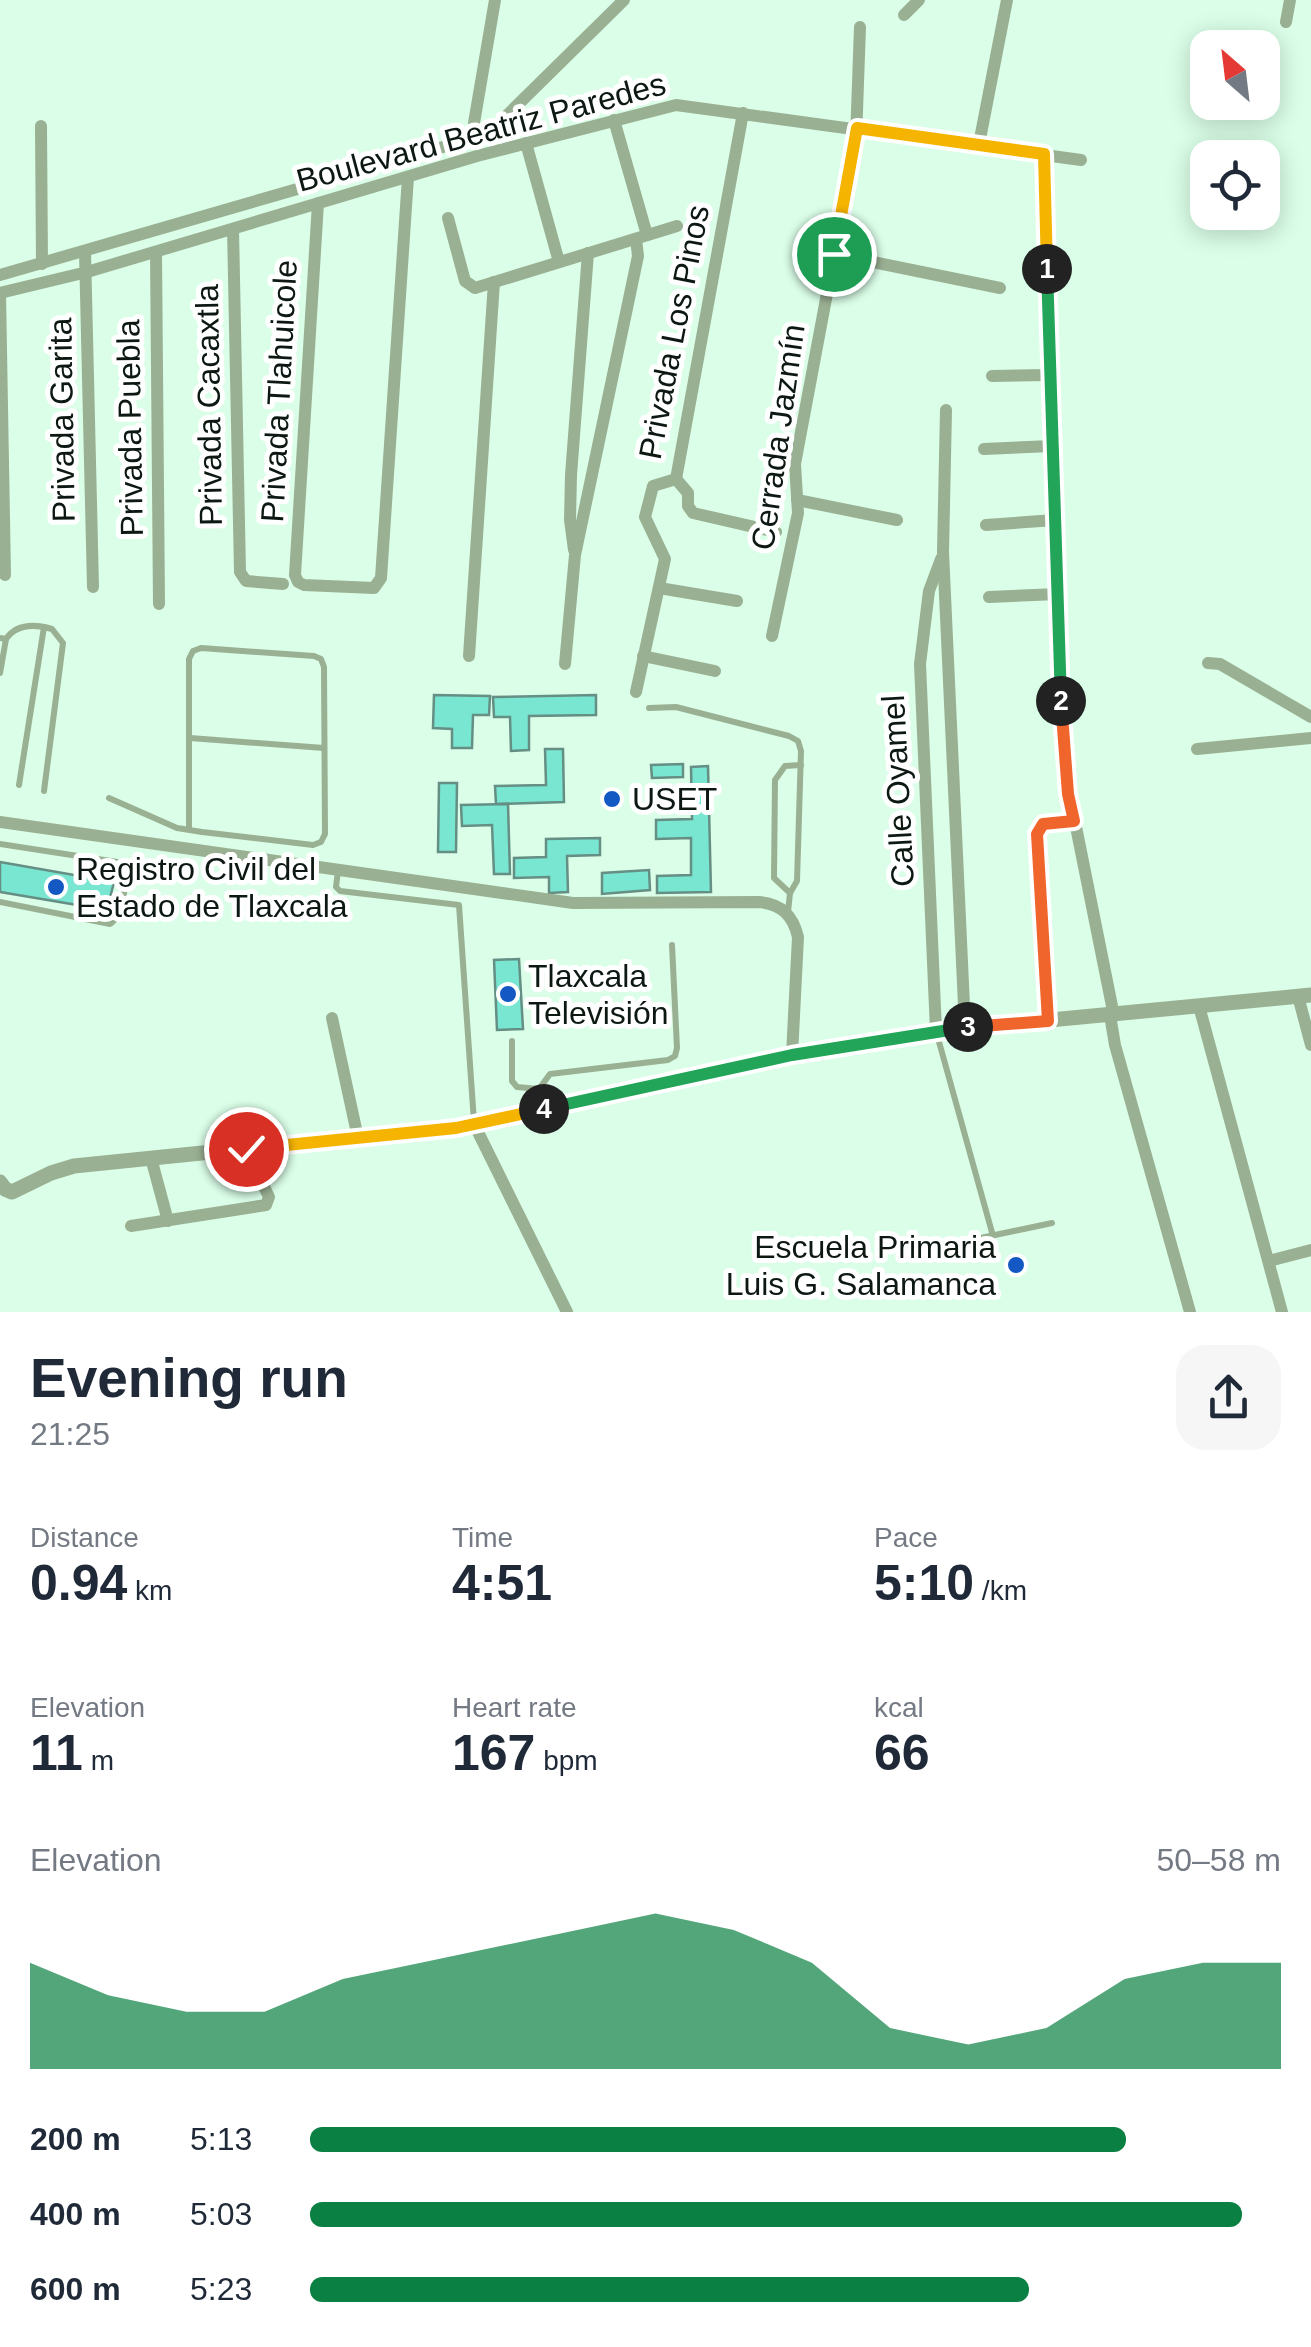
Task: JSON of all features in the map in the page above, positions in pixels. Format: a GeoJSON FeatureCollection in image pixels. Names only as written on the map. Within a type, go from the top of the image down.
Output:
{"type":"FeatureCollection","features":[{"type":"Feature","properties":{"kind":"street"},"geometry":{"type":"LineString","coordinates":[[477,156],[473,138],[495,0]]}},
{"type":"Feature","properties":{"kind":"street","name":"Boulevard Beatriz Paredes"},"geometry":{"type":"LineString","coordinates":[[0,275],[488,134],[624,0]]}},
{"type":"Feature","properties":{"kind":"street"},"geometry":{"type":"LineString","coordinates":[[904,15],[919,0]]}},
{"type":"Feature","properties":{"kind":"street"},"geometry":{"type":"LineString","coordinates":[[979,144],[1006,0]]}},
{"type":"Feature","properties":{"kind":"street"},"geometry":{"type":"LineString","coordinates":[[1286,22],[1290,0]]}},
{"type":"Feature","properties":{"kind":"street","name":"Cerrada Jazmín"},"geometry":{"type":"LineString","coordinates":[[772,636],[798,513],[795,464],[857,128],[860,27]]}},
{"type":"Feature","properties":{"kind":"street","name":"Boulevard Beatriz Paredes"},"geometry":{"type":"LineString","coordinates":[[0,293],[87,272],[526,142],[676,105],[1082,160]]}},
{"type":"Feature","properties":{"kind":"street","name":"Privada Los Pinos"},"geometry":{"type":"LineString","coordinates":[[636,692],[665,554],[645,517],[653,486],[676,479],[742,113]]}},
{"type":"Feature","properties":{"kind":"street"},"geometry":{"type":"LineString","coordinates":[[565,664],[576,554],[641,237],[614,120]]}},
{"type":"Feature","properties":{"kind":"street"},"geometry":{"type":"LineString","coordinates":[[41,126],[42,264]]}},
{"type":"Feature","properties":{"kind":"street"},"geometry":{"type":"LineString","coordinates":[[526,142],[559,262]]}},
{"type":"Feature","properties":{"kind":"street"},"geometry":{"type":"LineString","coordinates":[[1044,154],[1062,722],[1068,794],[1112,1006],[1118,1056],[1190,1312]]}},
{"type":"Feature","properties":{"kind":"street","name":"Privada Tlahuicole"},"geometry":{"type":"LineString","coordinates":[[318,203],[295,575],[298,582],[354,588],[378,586],[382,578],[408,177]]}},
{"type":"Feature","properties":{"kind":"street"},"geometry":{"type":"LineString","coordinates":[[448,218],[466,284],[475,288],[677,226]]}},
{"type":"Feature","properties":{"kind":"street","name":"Privada Cacaxtla"},"geometry":{"type":"LineString","coordinates":[[232,229],[240,572],[243,579],[283,584]]}},
{"type":"Feature","properties":{"kind":"street","name":"Privada Garita"},"geometry":{"type":"LineString","coordinates":[[85,252],[92,586]]}},
{"type":"Feature","properties":{"kind":"street","name":"Privada Puebla"},"geometry":{"type":"LineString","coordinates":[[156,252],[160,604]]}},
{"type":"Feature","properties":{"kind":"street"},"geometry":{"type":"LineString","coordinates":[[576,554],[570,520],[571,475],[588,253]]}},
{"type":"Feature","properties":{"kind":"street"},"geometry":{"type":"LineString","coordinates":[[834,254],[1000,288]]}},
{"type":"Feature","properties":{"kind":"street"},"geometry":{"type":"LineString","coordinates":[[469,656],[494,282]]}},
{"type":"Feature","properties":{"kind":"street"},"geometry":{"type":"LineString","coordinates":[[0,293],[5,574]]}},
{"type":"Feature","properties":{"kind":"street"},"geometry":{"type":"LineString","coordinates":[[992,376],[1049,375]]}},
{"type":"Feature","properties":{"kind":"street"},"geometry":{"type":"LineString","coordinates":[[946,410],[944,552],[965,1027]]}},
{"type":"Feature","properties":{"kind":"street"},"geometry":{"type":"LineString","coordinates":[[984,449],[1052,446]]}},
{"type":"Feature","properties":{"kind":"street"},"geometry":{"type":"LineString","coordinates":[[676,479],[688,493],[688,506],[693,513],[776,532]]}},
{"type":"Feature","properties":{"kind":"street"},"geometry":{"type":"LineString","coordinates":[[798,500],[897,520]]}},
{"type":"Feature","properties":{"kind":"street"},"geometry":{"type":"LineString","coordinates":[[986,525],[1055,520]]}},
{"type":"Feature","properties":{"kind":"street","name":"Calle Oyamel"},"geometry":{"type":"LineString","coordinates":[[936,1030],[920,664],[929,591],[944,552]]}},
{"type":"Feature","properties":{"kind":"street"},"geometry":{"type":"LineString","coordinates":[[658,588],[736,601]]}},
{"type":"Feature","properties":{"kind":"street"},"geometry":{"type":"LineString","coordinates":[[989,596],[1058,594]]}},
{"type":"Feature","properties":{"kind":"street"},"geometry":{"type":"LineString","coordinates":[[644,656],[715,671]]}},
{"type":"Feature","properties":{"kind":"street"},"geometry":{"type":"LineString","coordinates":[[1208,663],[1220,664],[1311,717]]}},
{"type":"Feature","properties":{"kind":"street"},"geometry":{"type":"LineString","coordinates":[[1197,749],[1311,738]]}},
{"type":"Feature","properties":{"kind":"street"},"geometry":{"type":"LineString","coordinates":[[925,783],[953,782]]}},
{"type":"Feature","properties":{"kind":"street"},"geometry":{"type":"LineString","coordinates":[[1048,1021],[1037,834],[1043,824],[1074,821]]}},
{"type":"Feature","properties":{"kind":"street"},"geometry":{"type":"LineString","coordinates":[[0,822],[573,903],[775,905],[788,914],[798,937],[792,1055]]}},
{"type":"Feature","properties":{"kind":"street"},"geometry":{"type":"LineString","coordinates":[[4,1187],[74,1166],[474,1124],[792,1055],[936,1030],[1304,995],[1311,1044]]}},
{"type":"Feature","properties":{"kind":"street"},"geometry":{"type":"LineString","coordinates":[[1200,1006],[1282,1312]]}},
{"type":"Feature","properties":{"kind":"street"},"geometry":{"type":"LineString","coordinates":[[332,1018],[358,1138]]}},
{"type":"Feature","properties":{"kind":"street"},"geometry":{"type":"LineString","coordinates":[[474,1124],[567,1312]]}},
{"type":"Feature","properties":{"kind":"street"},"geometry":{"type":"LineString","coordinates":[[131,1226],[266,1206],[269,1198],[246,1149]]}},
{"type":"Feature","properties":{"kind":"street"},"geometry":{"type":"LineString","coordinates":[[150,1158],[168,1220]]}},
{"type":"Feature","properties":{"kind":"street"},"geometry":{"type":"LineString","coordinates":[[1269,1261],[1311,1250]]}},
{"type":"Feature","properties":{"kind":"lane"},"geometry":{"type":"LineString","coordinates":[[0,673],[3,639],[22,627],[44,627],[59,635],[64,651],[44,791]]}},
{"type":"Feature","properties":{"kind":"lane"},"geometry":{"type":"LineString","coordinates":[[20,786],[44,627]]}},
{"type":"Feature","properties":{"kind":"lane"},"geometry":{"type":"LineString","coordinates":[[109,798],[188,830],[313,845],[321,842],[325,834],[321,659],[201,648],[192,651],[188,830]]}},
{"type":"Feature","properties":{"kind":"lane"},"geometry":{"type":"LineString","coordinates":[[649,708],[676,707],[789,736],[801,746],[797,881],[790,893],[788,914]]}},
{"type":"Feature","properties":{"kind":"lane"},"geometry":{"type":"LineString","coordinates":[[190,738],[324,748]]}},
{"type":"Feature","properties":{"kind":"lane"},"geometry":{"type":"LineString","coordinates":[[790,893],[774,878],[775,780],[785,766],[801,765]]}},
{"type":"Feature","properties":{"kind":"lane"},"geometry":{"type":"LineString","coordinates":[[199,852],[202,832]]}},
{"type":"Feature","properties":{"kind":"lane"},"geometry":{"type":"LineString","coordinates":[[0,844],[117,862],[124,866],[126,874],[119,915],[110,924],[0,902]]}},
{"type":"Feature","properties":{"kind":"lane"},"geometry":{"type":"LineString","coordinates":[[338,871],[336,887],[340,891],[459,906],[474,1124]]}},
{"type":"Feature","properties":{"kind":"lane"},"geometry":{"type":"LineString","coordinates":[[546,1108],[539,1088],[545,1076],[552,1073],[668,1060],[675,1056],[672,945]]}},
{"type":"Feature","properties":{"kind":"lane"},"geometry":{"type":"LineString","coordinates":[[936,1030],[993,1236]]}},
{"type":"Feature","properties":{"kind":"lane"},"geometry":{"type":"LineString","coordinates":[[512,1041],[512,1080],[518,1086],[539,1088]]}},
{"type":"Feature","properties":{"kind":"lane"},"geometry":{"type":"LineString","coordinates":[[938,1248],[1052,1223]]}},
{"type":"Feature","properties":{"kind":"building"},"geometry":{"type":"Polygon","coordinates":[[[434,695],[490,696],[489,715],[473,715],[472,748],[452,748],[452,729],[433,728],[434,695]]]}},
{"type":"Feature","properties":{"kind":"building"},"geometry":{"type":"Polygon","coordinates":[[[596,695],[596,715],[529,716],[529,750],[511,751],[510,717],[494,717],[493,697],[596,695]]]}},
{"type":"Feature","properties":{"kind":"building"},"geometry":{"type":"Polygon","coordinates":[[[545,749],[563,749],[564,802],[496,804],[495,786],[546,785],[545,749]]]}},
{"type":"Feature","properties":{"kind":"building"},"geometry":{"type":"Polygon","coordinates":[[[683,764],[683,777],[652,778],[651,765],[683,764]]]}},
{"type":"Feature","properties":{"kind":"building"},"geometry":{"type":"Polygon","coordinates":[[[708,766],[711,892],[657,893],[657,876],[691,875],[691,838],[656,839],[656,820],[692,819],[691,767],[708,766]]]}},
{"type":"Feature","properties":{"kind":"building"},"geometry":{"type":"Polygon","coordinates":[[[439,783],[457,783],[456,852],[438,852],[439,783]]]}},
{"type":"Feature","properties":{"kind":"building"},"geometry":{"type":"Polygon","coordinates":[[[508,804],[510,874],[494,874],[492,825],[462,826],[461,805],[508,804]]]}},
{"type":"Feature","properties":{"kind":"building"},"geometry":{"type":"Polygon","coordinates":[[[600,838],[600,855],[567,856],[568,892],[549,893],[549,877],[514,878],[514,858],[546,857],[546,839],[600,838]]]}},
{"type":"Feature","properties":{"kind":"building","name":"Registro Civil del Estado de Tlaxcala"},"geometry":{"type":"Polygon","coordinates":[[[0,862],[114,882],[107,910],[0,892],[0,862]]]}},
{"type":"Feature","properties":{"kind":"building"},"geometry":{"type":"Polygon","coordinates":[[[649,870],[650,890],[602,894],[602,873],[649,870]]]}},
{"type":"Feature","properties":{"kind":"building","name":"Tlaxcala Televisión"},"geometry":{"type":"Polygon","coordinates":[[[519,959],[523,1029],[497,1030],[494,960],[519,959]]]}},
{"type":"Feature","properties":{"kind":"place","name":"USET"},"geometry":{"type":"Point","coordinates":[612,799]}},
{"type":"Feature","properties":{"kind":"place","name":"Registro Civil del Estado de Tlaxcala"},"geometry":{"type":"Point","coordinates":[56,887]}},
{"type":"Feature","properties":{"kind":"place","name":"Tlaxcala Televisión"},"geometry":{"type":"Point","coordinates":[508,994]}},
{"type":"Feature","properties":{"kind":"place","name":"Escuela Primaria Luis G. Salamanca"},"geometry":{"type":"Point","coordinates":[1016,1265]}},
{"type":"Feature","properties":{"kind":"route"},"geometry":{"type":"LineString","coordinates":[[246,1149],[456,1128],[792,1055],[936,1030],[1048,1021],[1037,834],[1047,822],[1074,821],[1062,722],[1044,154],[857,128],[834,254]]}}]}
